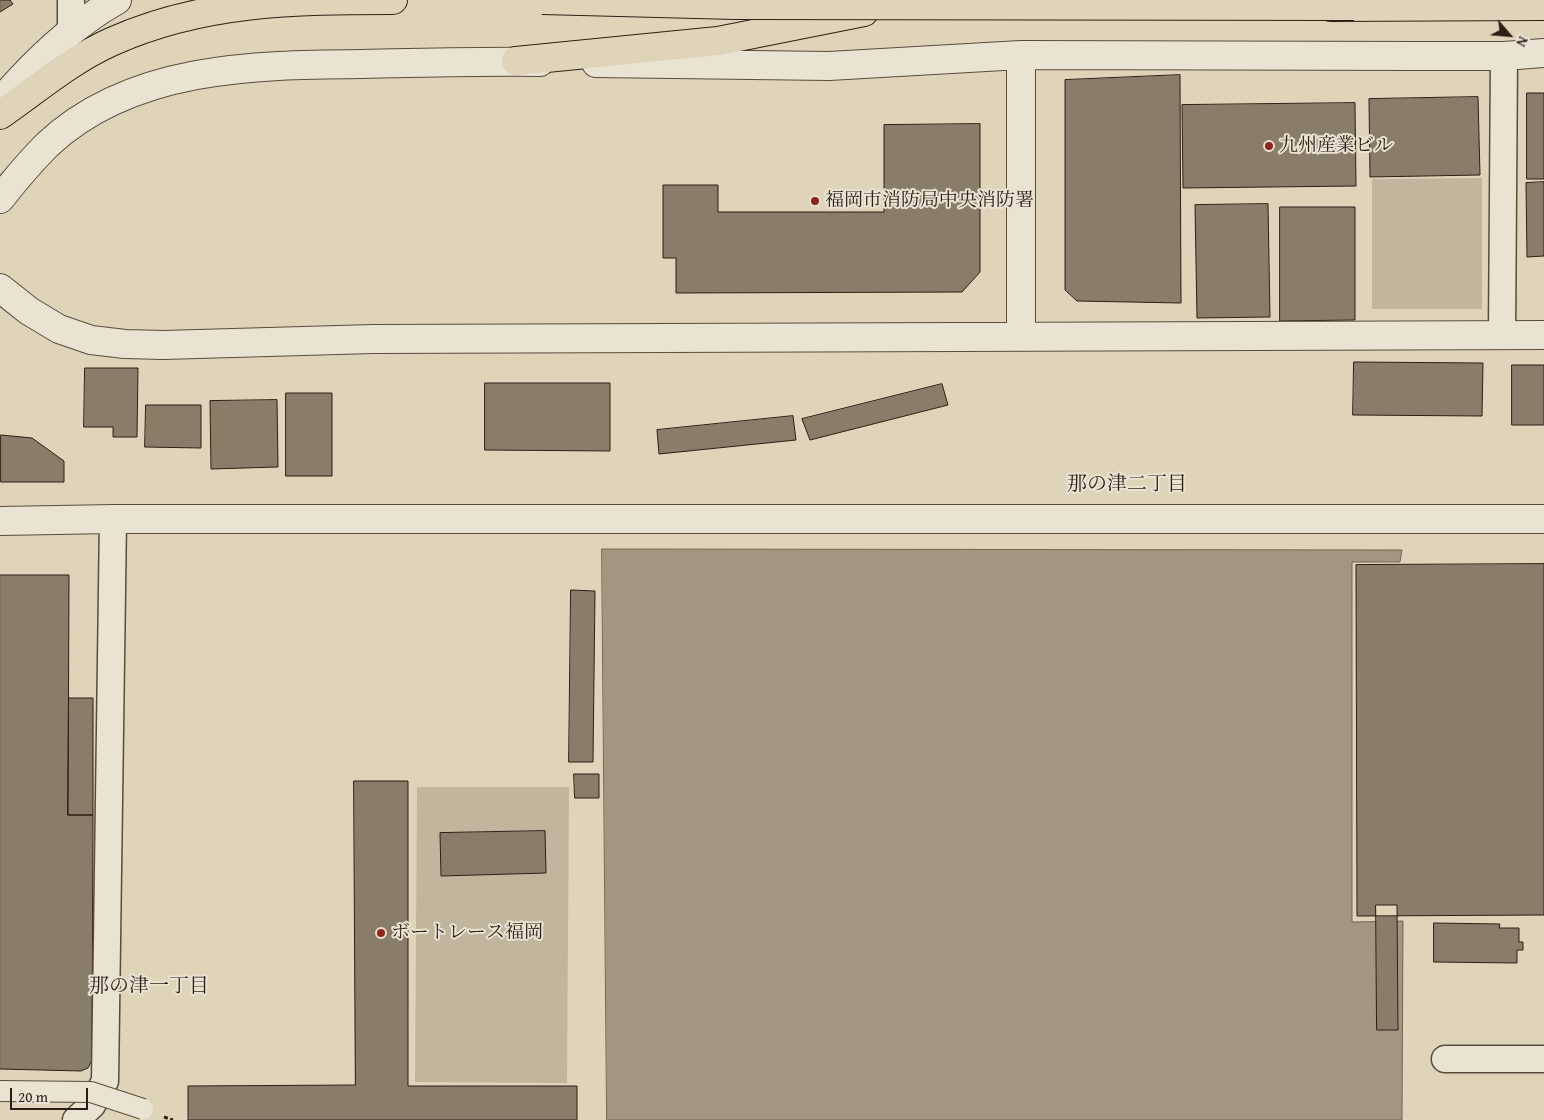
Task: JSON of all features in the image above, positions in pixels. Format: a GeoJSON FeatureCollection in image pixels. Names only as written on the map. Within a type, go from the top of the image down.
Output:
{"type":"FeatureCollection","features":[{"type":"Feature","properties":{"kind":"highway"},"geometry":{"type":"LineString","coordinates":[[0,115],[68,66],[109,42],[197,13],[242,5],[311,0],[393,0]]}},
{"type":"Feature","properties":{"kind":"highway"},"geometry":{"type":"LineString","coordinates":[[542,0],[735,5],[1544,5]]}},
{"type":"Feature","properties":{"kind":"highway"},"geometry":{"type":"LineString","coordinates":[[516,62],[718,40],[919,1],[1151,3],[1313,7],[1544,5]]}},
{"type":"Feature","properties":{"kind":"street"},"geometry":{"type":"LineString","coordinates":[[70,30],[71,0]]}},
{"type":"Feature","properties":{"kind":"street"},"geometry":{"type":"LineString","coordinates":[[0,102],[45,53],[70,30],[117,0]]}},
{"type":"Feature","properties":{"kind":"street"},"geometry":{"type":"LineString","coordinates":[[0,199],[18,176],[48,144],[78,122],[112,102],[149,86],[206,73],[278,65],[516,62],[829,66],[1021,55],[1504,56],[1544,53]]}},
{"type":"Feature","properties":{"kind":"street"},"geometry":{"type":"LineString","coordinates":[[1021,55],[1021,335]]}},
{"type":"Feature","properties":{"kind":"street"},"geometry":{"type":"LineString","coordinates":[[1502,334],[1504,56]]}},
{"type":"Feature","properties":{"kind":"street"},"geometry":{"type":"LineString","coordinates":[[0,288],[28,311],[59,329],[91,340],[163,346],[382,339],[1021,335],[1544,335]]}},
{"type":"Feature","properties":{"kind":"street"},"geometry":{"type":"LineString","coordinates":[[76,1120],[92,1105],[105,1081],[113,518]]}},
{"type":"Feature","properties":{"kind":"street"},"geometry":{"type":"LineString","coordinates":[[0,521],[113,518],[1544,519]]}},
{"type":"Feature","properties":{"kind":"street"},"geometry":{"type":"LineString","coordinates":[[1445,1059],[1544,1059]]}},
{"type":"Feature","properties":{"kind":"street"},"geometry":{"type":"LineString","coordinates":[[0,1091],[91,1092],[142,1109]]}},
{"type":"Feature","properties":{"kind":"shaded area"},"geometry":{"type":"Polygon","coordinates":[[[1482,178],[1482,309],[1372,309],[1372,179],[1482,178]]]}},
{"type":"Feature","properties":{"kind":"shaded area"},"geometry":{"type":"Polygon","coordinates":[[[602,549],[1402,550],[1400,562],[1352,562],[1352,922],[1403,921],[1402,1120],[607,1120],[602,549]]]}},
{"type":"Feature","properties":{"kind":"shaded area"},"geometry":{"type":"Polygon","coordinates":[[[417,787],[569,787],[567,1083],[415,1082],[417,787]]]}},
{"type":"Feature","properties":{"kind":"building"},"geometry":{"type":"Polygon","coordinates":[[[0,0],[10,0],[13,4],[0,12],[0,0]]]}},
{"type":"Feature","properties":{"kind":"building"},"geometry":{"type":"Polygon","coordinates":[[[1180,75],[1181,303],[1077,301],[1065,290],[1065,80],[1180,75]]]}},
{"type":"Feature","properties":{"kind":"building"},"geometry":{"type":"Polygon","coordinates":[[[1527,93],[1544,93],[1544,179],[1527,179],[1527,93]]]}},
{"type":"Feature","properties":{"kind":"building"},"geometry":{"type":"Polygon","coordinates":[[[1478,97],[1480,175],[1370,177],[1369,99],[1478,97]]]}},
{"type":"Feature","properties":{"kind":"building","name":"九州産業ビル"},"geometry":{"type":"Polygon","coordinates":[[[1355,103],[1356,186],[1183,188],[1182,105],[1355,103]]]}},
{"type":"Feature","properties":{"kind":"building"},"geometry":{"type":"Polygon","coordinates":[[[980,124],[980,272],[962,292],[676,293],[676,258],[663,258],[663,185],[718,185],[718,212],[884,212],[884,125],[980,124]]]}},
{"type":"Feature","properties":{"kind":"building"},"geometry":{"type":"Polygon","coordinates":[[[1544,182],[1544,256],[1527,257],[1526,183],[1544,182]]]}},
{"type":"Feature","properties":{"kind":"building"},"geometry":{"type":"Polygon","coordinates":[[[1268,204],[1270,317],[1197,318],[1195,205],[1268,204]]]}},
{"type":"Feature","properties":{"kind":"building"},"geometry":{"type":"Polygon","coordinates":[[[1280,207],[1355,207],[1355,320],[1280,321],[1280,207]]]}},
{"type":"Feature","properties":{"kind":"building"},"geometry":{"type":"Polygon","coordinates":[[[1354,362],[1483,363],[1482,416],[1353,415],[1354,362]]]}},
{"type":"Feature","properties":{"kind":"building"},"geometry":{"type":"Polygon","coordinates":[[[1512,365],[1544,365],[1544,425],[1512,425],[1512,365]]]}},
{"type":"Feature","properties":{"kind":"building"},"geometry":{"type":"Polygon","coordinates":[[[85,368],[138,368],[137,437],[113,437],[113,427],[84,427],[85,368]]]}},
{"type":"Feature","properties":{"kind":"building"},"geometry":{"type":"Polygon","coordinates":[[[485,383],[610,383],[610,451],[485,450],[485,383]]]}},
{"type":"Feature","properties":{"kind":"building"},"geometry":{"type":"Polygon","coordinates":[[[942,384],[948,405],[810,440],[802,419],[942,384]]]}},
{"type":"Feature","properties":{"kind":"building"},"geometry":{"type":"Polygon","coordinates":[[[286,393],[332,393],[332,476],[286,476],[286,393]]]}},
{"type":"Feature","properties":{"kind":"building"},"geometry":{"type":"Polygon","coordinates":[[[277,400],[278,467],[211,469],[210,401],[277,400]]]}},
{"type":"Feature","properties":{"kind":"building"},"geometry":{"type":"Polygon","coordinates":[[[146,405],[201,405],[201,448],[145,447],[146,405]]]}},
{"type":"Feature","properties":{"kind":"building"},"geometry":{"type":"Polygon","coordinates":[[[793,416],[796,440],[659,454],[657,430],[793,416]]]}},
{"type":"Feature","properties":{"kind":"building"},"geometry":{"type":"Polygon","coordinates":[[[1,435],[32,438],[64,461],[64,482],[1,482],[1,435]]]}},
{"type":"Feature","properties":{"kind":"building"},"geometry":{"type":"Polygon","coordinates":[[[1544,564],[1544,915],[1357,916],[1356,565],[1544,564]]]}},
{"type":"Feature","properties":{"kind":"building"},"geometry":{"type":"Polygon","coordinates":[[[0,575],[69,575],[68,815],[93,815],[92,1060],[88,1068],[81,1071],[0,1069],[0,575]]]}},
{"type":"Feature","properties":{"kind":"building"},"geometry":{"type":"Polygon","coordinates":[[[571,590],[595,591],[593,762],[569,762],[571,590]]]}},
{"type":"Feature","properties":{"kind":"building"},"geometry":{"type":"Polygon","coordinates":[[[69,698],[93,698],[93,815],[68,815],[69,698]]]}},
{"type":"Feature","properties":{"kind":"building"},"geometry":{"type":"Polygon","coordinates":[[[574,774],[599,774],[599,798],[575,798],[574,774]]]}},
{"type":"Feature","properties":{"kind":"building","name":"ボートレース福岡"},"geometry":{"type":"Polygon","coordinates":[[[354,781],[408,781],[408,1086],[577,1086],[577,1120],[188,1120],[188,1086],[355,1085],[354,781]]]}},
{"type":"Feature","properties":{"kind":"building"},"geometry":{"type":"Polygon","coordinates":[[[545,831],[546,873],[441,876],[440,833],[545,831]]]}},
{"type":"Feature","properties":{"kind":"building"},"geometry":{"type":"Polygon","coordinates":[[[1376,905],[1397,905],[1398,1030],[1377,1030],[1376,905]]]}},
{"type":"Feature","properties":{"kind":"building"},"geometry":{"type":"Polygon","coordinates":[[[1434,923],[1500,924],[1499,928],[1519,928],[1519,942],[1523,942],[1523,950],[1517,950],[1517,963],[1434,962],[1434,923]]]}},
{"type":"Feature","properties":{"kind":"place","name":"九州産業ビル"},"geometry":{"type":"Point","coordinates":[1269,146]}},
{"type":"Feature","properties":{"kind":"place","name":"福岡市消防局中央消防署"},"geometry":{"type":"Point","coordinates":[815,201]}},
{"type":"Feature","properties":{"kind":"place","name":"ボートレース福岡"},"geometry":{"type":"Point","coordinates":[381,933]}},
{"type":"Feature","properties":{"kind":"district","name":"那の津二丁目"},"geometry":{"type":"Point","coordinates":[1127,485]}},
{"type":"Feature","properties":{"kind":"district","name":"那の津一丁目"},"geometry":{"type":"Point","coordinates":[149,987]}}]}
